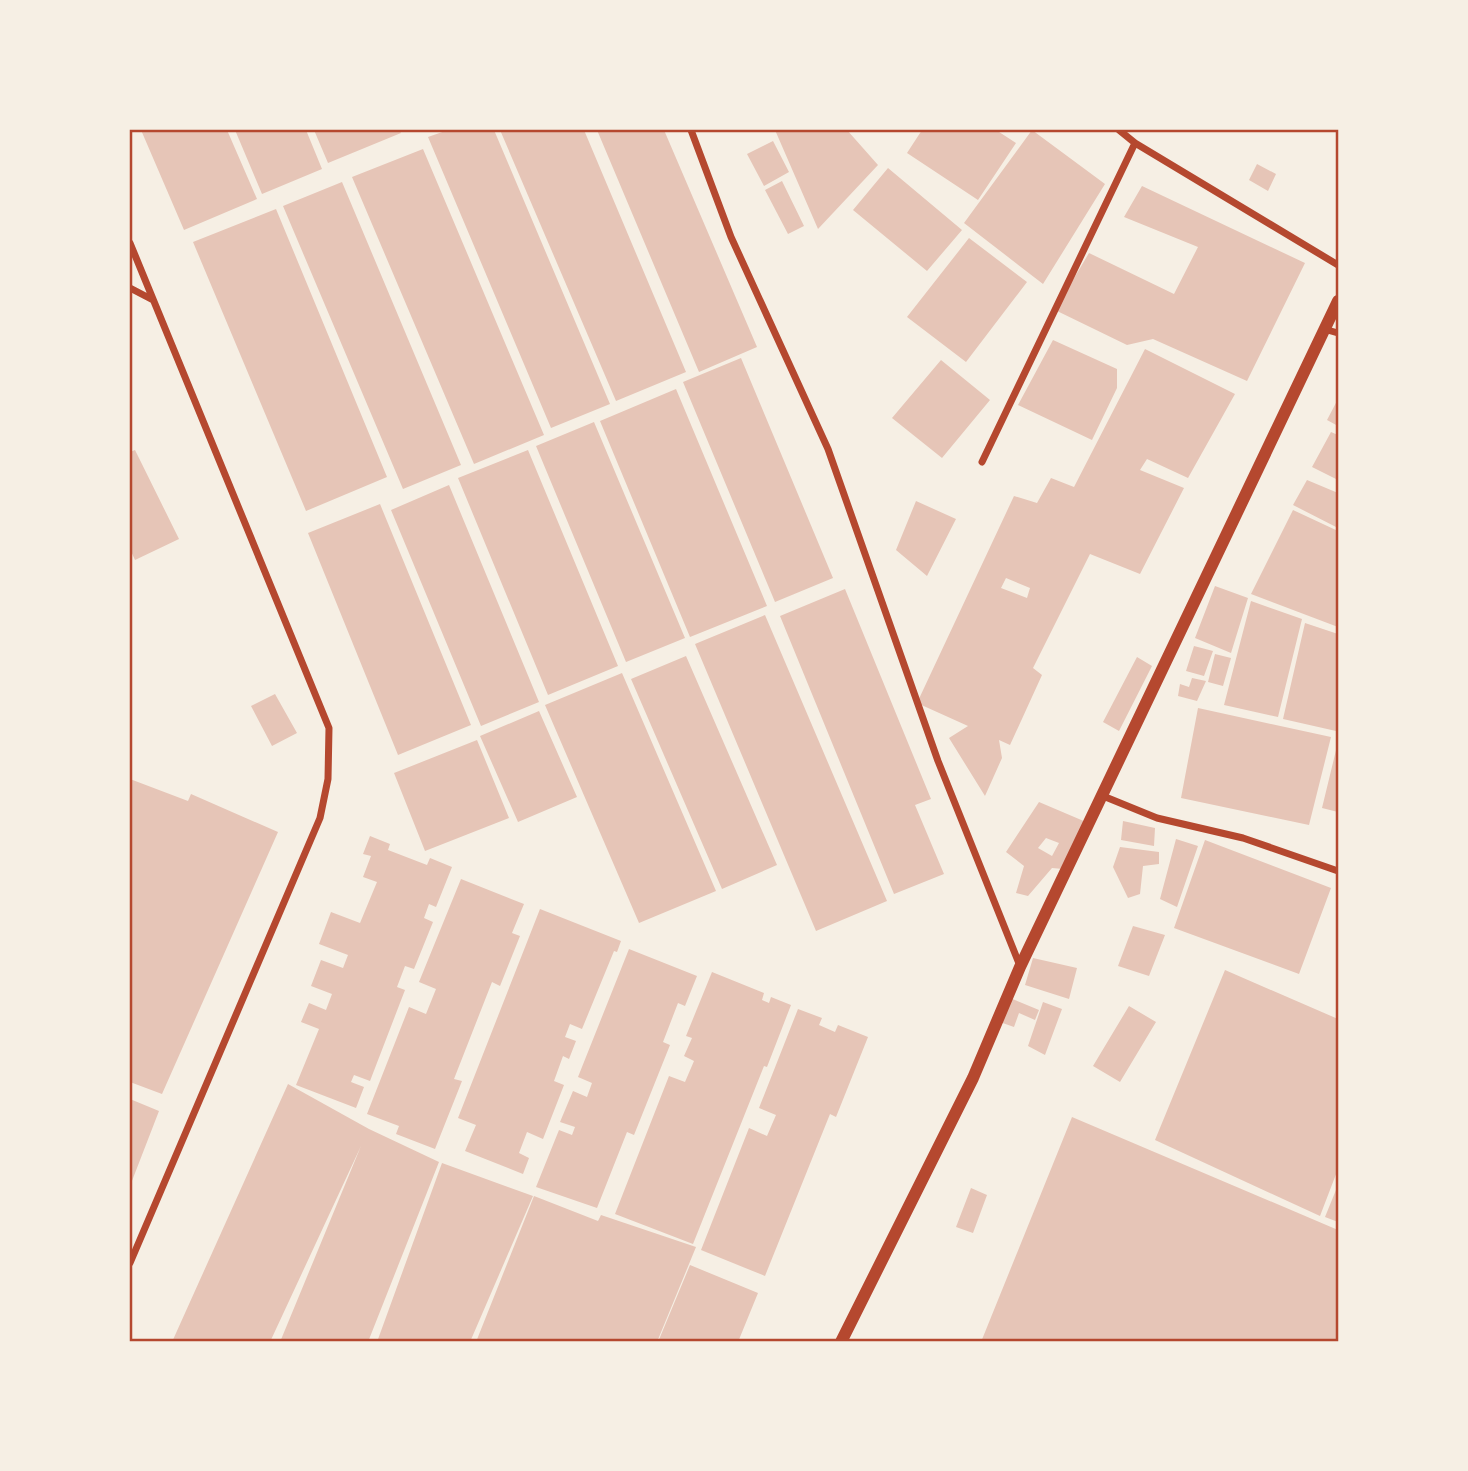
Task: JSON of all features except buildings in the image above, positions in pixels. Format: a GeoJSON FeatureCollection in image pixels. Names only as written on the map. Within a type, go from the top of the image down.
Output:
{"type":"FeatureCollection","features":[{"type":"Feature","properties":{"kind":"street"},"geometry":{"type":"LineString","coordinates":[[691,130],[731,237],[828,449],[925,726],[1020,967]]}},
{"type":"Feature","properties":{"kind":"street"},"geometry":{"type":"LineString","coordinates":[[1119,130],[1135,143],[1339,265]]}},
{"type":"Feature","properties":{"kind":"street"},"geometry":{"type":"LineString","coordinates":[[982,462],[1135,143]]}},
{"type":"Feature","properties":{"kind":"street"},"geometry":{"type":"LineString","coordinates":[[130,243],[329,728],[329,766],[320,818],[130,1263]]}},
{"type":"Feature","properties":{"kind":"street"},"geometry":{"type":"LineString","coordinates":[[130,288],[153,300]]}},
{"type":"Feature","properties":{"kind":"street"},"geometry":{"type":"LineString","coordinates":[[841,1342],[973,1078],[1020,967],[1339,301]]}},
{"type":"Feature","properties":{"kind":"street"},"geometry":{"type":"LineString","coordinates":[[1324,329],[1339,333]]}},
{"type":"Feature","properties":{"kind":"street"},"geometry":{"type":"LineString","coordinates":[[1103,796],[1157,818],[1243,838],[1339,871]]}}]}
